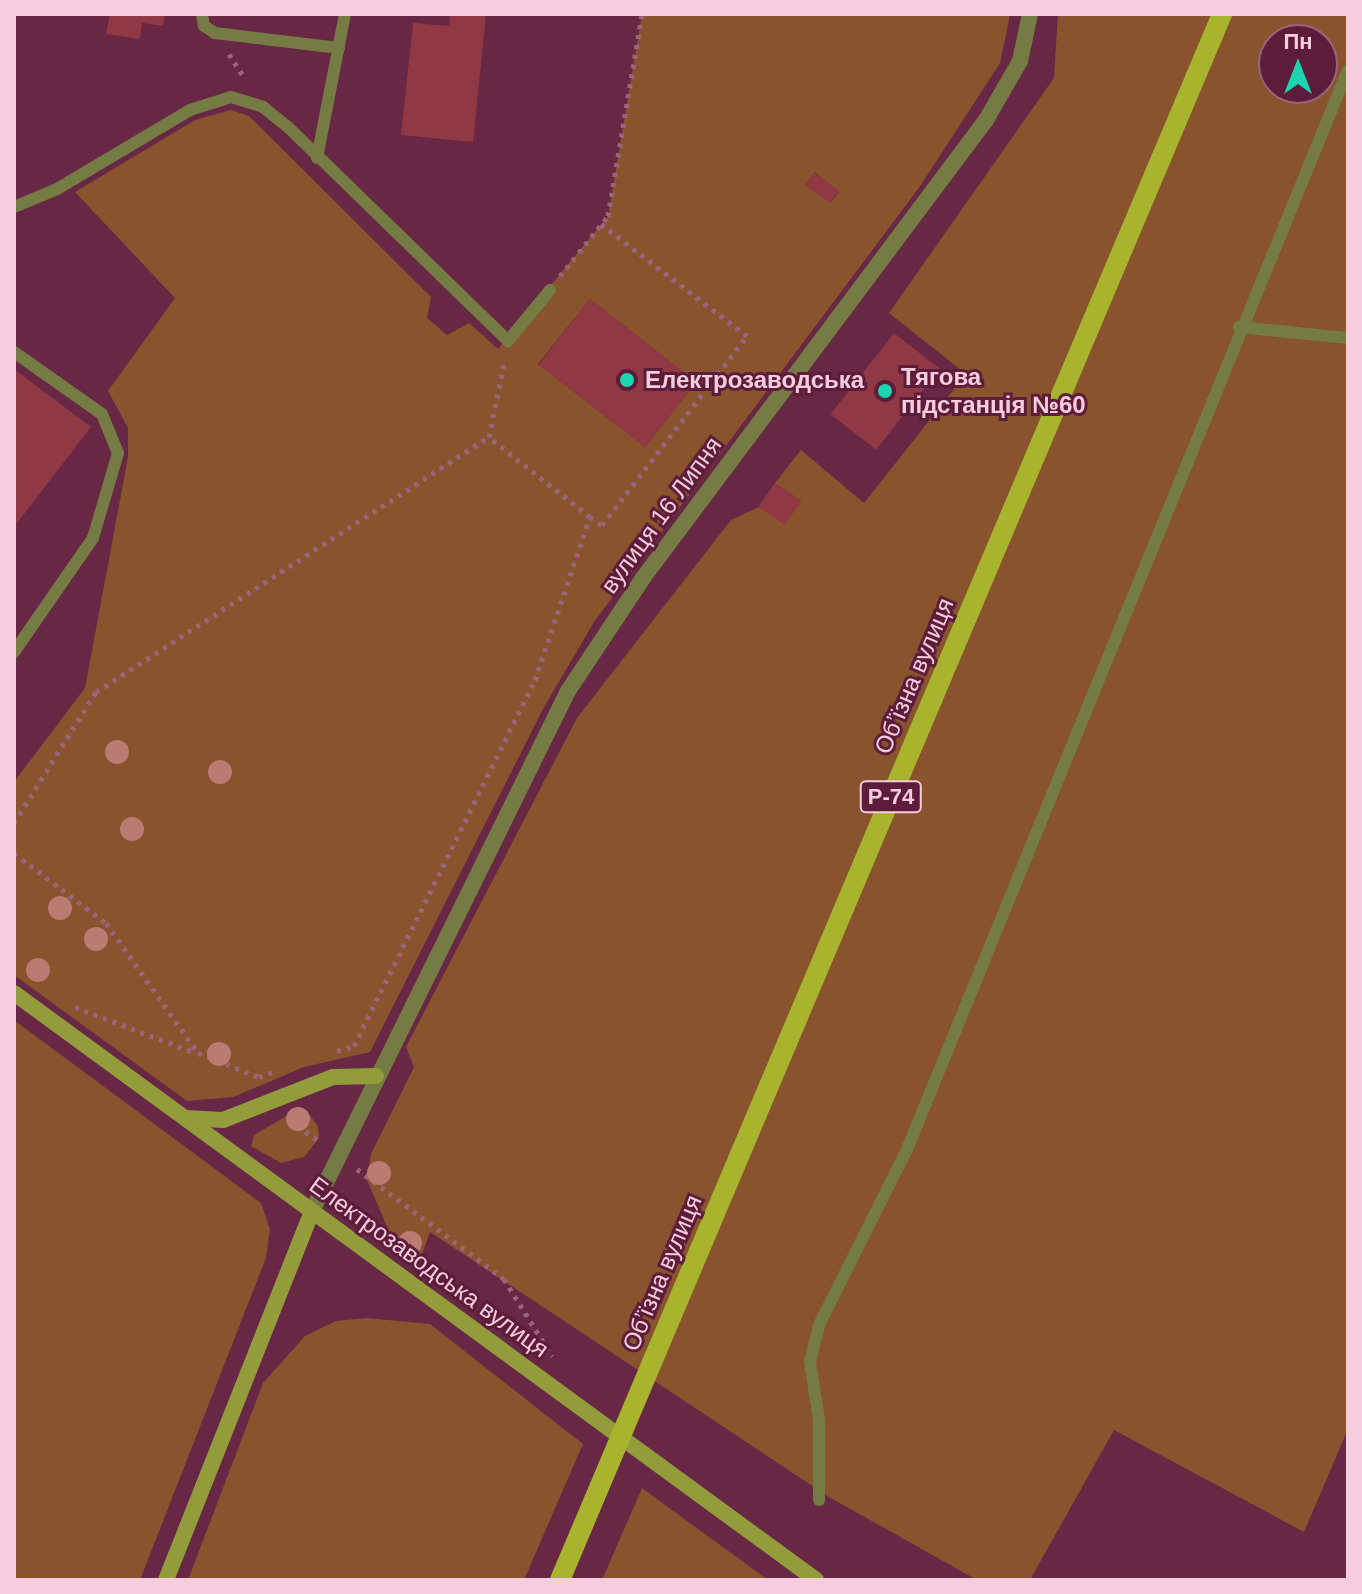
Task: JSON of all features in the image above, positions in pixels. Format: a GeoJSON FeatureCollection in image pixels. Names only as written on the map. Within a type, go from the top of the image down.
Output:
{"type":"FeatureCollection","features":[{"type":"Feature","properties":{"kind":"main road","name":"Обʼїзна вулиця"},"geometry":{"type":"LineString","coordinates":[[560,1580],[1222,14]]}},
{"type":"Feature","properties":{"kind":"main road","name":"Електрозаводська вулиця"},"geometry":{"type":"LineString","coordinates":[[14,993],[816,1580]]}},
{"type":"Feature","properties":{"kind":"main road"},"geometry":{"type":"LineString","coordinates":[[184,1117],[223,1120],[333,1077],[376,1076]]}},
{"type":"Feature","properties":{"kind":"main road"},"geometry":{"type":"LineString","coordinates":[[166,1580],[312,1211]]}},
{"type":"Feature","properties":{"kind":"street","name":"вулиця 16 Липня"},"geometry":{"type":"LineString","coordinates":[[312,1211],[568,691],[643,578],[986,120],[1020,61],[1030,14]]}},
{"type":"Feature","properties":{"kind":"lane"},"geometry":{"type":"LineString","coordinates":[[202,14],[204,26],[215,33],[339,48]]}},
{"type":"Feature","properties":{"kind":"lane"},"geometry":{"type":"LineString","coordinates":[[317,158],[345,14]]}},
{"type":"Feature","properties":{"kind":"lane"},"geometry":{"type":"LineString","coordinates":[[819,1500],[819,1419],[810,1362],[819,1325],[908,1147],[1239,327],[1348,70]]}},
{"type":"Feature","properties":{"kind":"lane"},"geometry":{"type":"LineString","coordinates":[[14,207],[57,189],[190,110],[231,97],[263,107],[508,341],[550,290]]}},
{"type":"Feature","properties":{"kind":"lane"},"geometry":{"type":"LineString","coordinates":[[1239,327],[1348,338]]}},
{"type":"Feature","properties":{"kind":"lane"},"geometry":{"type":"LineString","coordinates":[[14,352],[102,414],[118,453],[93,538],[14,652]]}},
{"type":"Feature","properties":{"kind":"path"},"geometry":{"type":"LineString","coordinates":[[550,290],[608,216],[642,14]]}},
{"type":"Feature","properties":{"kind":"path"},"geometry":{"type":"LineString","coordinates":[[215,33],[263,107]]}},
{"type":"Feature","properties":{"kind":"path"},"geometry":{"type":"LineString","coordinates":[[489,437],[602,525],[747,336],[601,224]]}},
{"type":"Feature","properties":{"kind":"path"},"geometry":{"type":"LineString","coordinates":[[14,823],[96,692],[489,437],[508,341]]}},
{"type":"Feature","properties":{"kind":"path"},"geometry":{"type":"LineString","coordinates":[[329,1053],[354,1046],[528,694],[590,517]]}},
{"type":"Feature","properties":{"kind":"path"},"geometry":{"type":"LineString","coordinates":[[14,853],[106,923],[198,1053]]}},
{"type":"Feature","properties":{"kind":"path"},"geometry":{"type":"LineString","coordinates":[[71,1005],[259,1077],[284,1116],[504,1279],[556,1362]]}},
{"type":"Feature","properties":{"kind":"path"},"geometry":{"type":"LineString","coordinates":[[259,1077],[291,1066]]}},
{"type":"Feature","properties":{"kind":"shaded area"},"geometry":{"type":"Polygon","coordinates":[[[642,14],[1009,14],[1000,63],[921,185],[594,622],[543,709],[370,1052],[304,1067],[233,1097],[187,1101],[14,975],[14,782],[85,688],[128,457],[128,428],[108,391],[175,298],[75,192],[195,120],[231,110],[249,116],[431,297],[427,318],[447,335],[469,323],[498,349],[608,216],[642,14]],[[815,172],[805,184],[830,203],[839,192],[815,172]],[[590,299],[538,364],[645,447],[696,382],[590,299]]]}},
{"type":"Feature","properties":{"kind":"shaded area"},"geometry":{"type":"Polygon","coordinates":[[[1058,14],[1348,14],[1348,1429],[1304,1532],[1114,1430],[1030,1580],[977,1580],[829,1497],[430,1232],[421,1257],[411,1259],[397,1250],[367,1180],[371,1154],[414,1067],[406,1047],[577,718],[731,520],[759,507],[785,524],[801,501],[775,483],[801,450],[864,503],[966,374],[889,313],[1054,78],[1058,14]]]}},
{"type":"Feature","properties":{"kind":"shaded area"},"geometry":{"type":"Polygon","coordinates":[[[14,1020],[261,1203],[270,1229],[266,1258],[140,1580],[14,1580],[14,1020]]]}},
{"type":"Feature","properties":{"kind":"shaded area"},"geometry":{"type":"Polygon","coordinates":[[[297,1110],[308,1113],[318,1126],[319,1138],[304,1157],[281,1163],[251,1146],[254,1135],[297,1110]]]}},
{"type":"Feature","properties":{"kind":"shaded area"},"geometry":{"type":"Polygon","coordinates":[[[367,1318],[430,1324],[583,1444],[524,1580],[188,1580],[263,1383],[305,1336],[336,1321],[367,1318]]]}},
{"type":"Feature","properties":{"kind":"shaded area"},"geometry":{"type":"Polygon","coordinates":[[[642,1488],[768,1580],[602,1580],[642,1488]]]}},
{"type":"Feature","properties":{"kind":"building"},"geometry":{"type":"Polygon","coordinates":[[[110,14],[165,14],[163,26],[142,23],[140,39],[106,34],[110,14]]]}},
{"type":"Feature","properties":{"kind":"building"},"geometry":{"type":"Polygon","coordinates":[[[450,14],[486,14],[473,142],[401,135],[413,23],[449,26],[450,14]]]}},
{"type":"Feature","properties":{"kind":"building"},"geometry":{"type":"Polygon","coordinates":[[[814,172],[839,191],[830,203],[805,184],[814,172]]]}},
{"type":"Feature","properties":{"kind":"building"},"geometry":{"type":"Polygon","coordinates":[[[590,299],[696,382],[645,448],[539,364],[590,299]]]}},
{"type":"Feature","properties":{"kind":"building","name":"Тягова підстанція №60"},"geometry":{"type":"Polygon","coordinates":[[[894,333],[940,369],[876,450],[831,414],[894,333]]]}},
{"type":"Feature","properties":{"kind":"building"},"geometry":{"type":"Polygon","coordinates":[[[14,369],[91,427],[14,527],[14,369]]]}},
{"type":"Feature","properties":{"kind":"building"},"geometry":{"type":"Polygon","coordinates":[[[775,483],[801,501],[785,525],[758,507],[775,483]]]}},
{"type":"Feature","properties":{"kind":"place","name":"Електрозаводська"},"geometry":{"type":"Point","coordinates":[627,380]}},
{"type":"Feature","properties":{"kind":"place","name":"Тягова підстанція №60"},"geometry":{"type":"Point","coordinates":[885,391]}}]}
